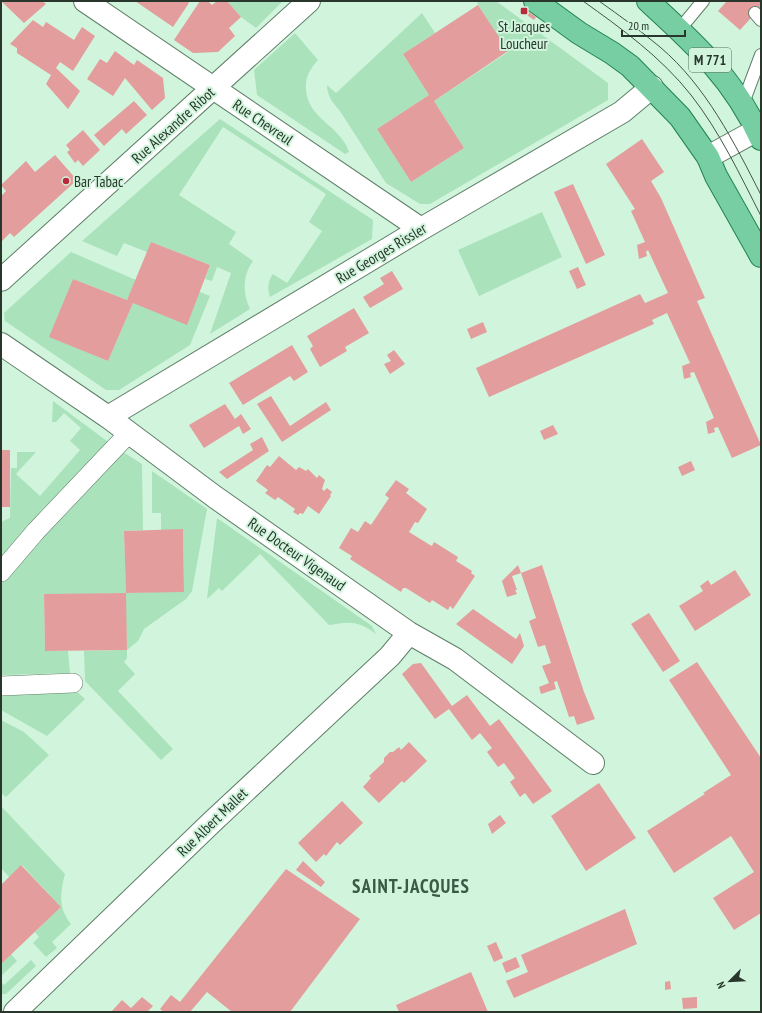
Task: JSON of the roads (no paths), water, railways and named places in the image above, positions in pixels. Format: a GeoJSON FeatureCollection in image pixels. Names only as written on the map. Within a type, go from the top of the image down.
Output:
{"type":"FeatureCollection","features":[{"type":"Feature","properties":{"kind":"main road"},"geometry":{"type":"LineString","coordinates":[[535,1],[579,33],[630,66],[680,117],[708,157],[716,176],[761,256]]}},
{"type":"Feature","properties":{"kind":"main road","name":"M 771"},"geometry":{"type":"LineString","coordinates":[[648,1],[697,46],[730,83],[760,130]]}},
{"type":"Feature","properties":{"kind":"street","name":"Rue Chevreul"},"geometry":{"type":"LineString","coordinates":[[85,1],[421,229]]}},
{"type":"Feature","properties":{"kind":"street","name":"Rue Alexandre Ribot"},"geometry":{"type":"LineString","coordinates":[[1,280],[215,88],[309,1]]}},
{"type":"Feature","properties":{"kind":"street","name":"Rue Georges Rissler"},"geometry":{"type":"LineString","coordinates":[[108,417],[421,229],[622,112],[652,87]]}},
{"type":"Feature","properties":{"kind":"street"},"geometry":{"type":"LineString","coordinates":[[708,157],[760,130]]}},
{"type":"Feature","properties":{"kind":"street","name":"Rue Docteur Vigenaud"},"geometry":{"type":"LineString","coordinates":[[1,344],[108,417],[209,492],[409,633],[455,659],[593,763]]}},
{"type":"Feature","properties":{"kind":"street"},"geometry":{"type":"LineString","coordinates":[[1,572],[36,532],[129,433]]}},
{"type":"Feature","properties":{"kind":"street","name":"Rue Albert Mallet"},"geometry":{"type":"LineString","coordinates":[[15,1012],[212,822],[390,656],[409,633]]}},
{"type":"Feature","properties":{"kind":"street"},"geometry":{"type":"LineString","coordinates":[[1,686],[73,683]]}},
{"type":"Feature","properties":{"kind":"lane"},"geometry":{"type":"LineString","coordinates":[[679,30],[704,1]]}},
{"type":"Feature","properties":{"kind":"lane"},"geometry":{"type":"LineString","coordinates":[[743,103],[761,55]]}},
{"type":"Feature","properties":{"kind":"tram line"},"geometry":{"type":"LineString","coordinates":[[583,1],[654,56],[691,95],[720,139],[761,216]]}},
{"type":"Feature","properties":{"kind":"tram line"},"geometry":{"type":"LineString","coordinates":[[599,1],[660,47],[691,79],[718,116],[761,195]]}},
{"type":"Feature","properties":{"kind":"place","name":"St Jacques Loucheur"},"geometry":{"type":"Point","coordinates":[524,11]}},
{"type":"Feature","properties":{"kind":"place","name":"Bar Tabac"},"geometry":{"type":"Point","coordinates":[66,181]}},
{"type":"Feature","properties":{"kind":"district","name":"SAINT-JACQUES"},"geometry":{"type":"Point","coordinates":[411,886]}}]}
